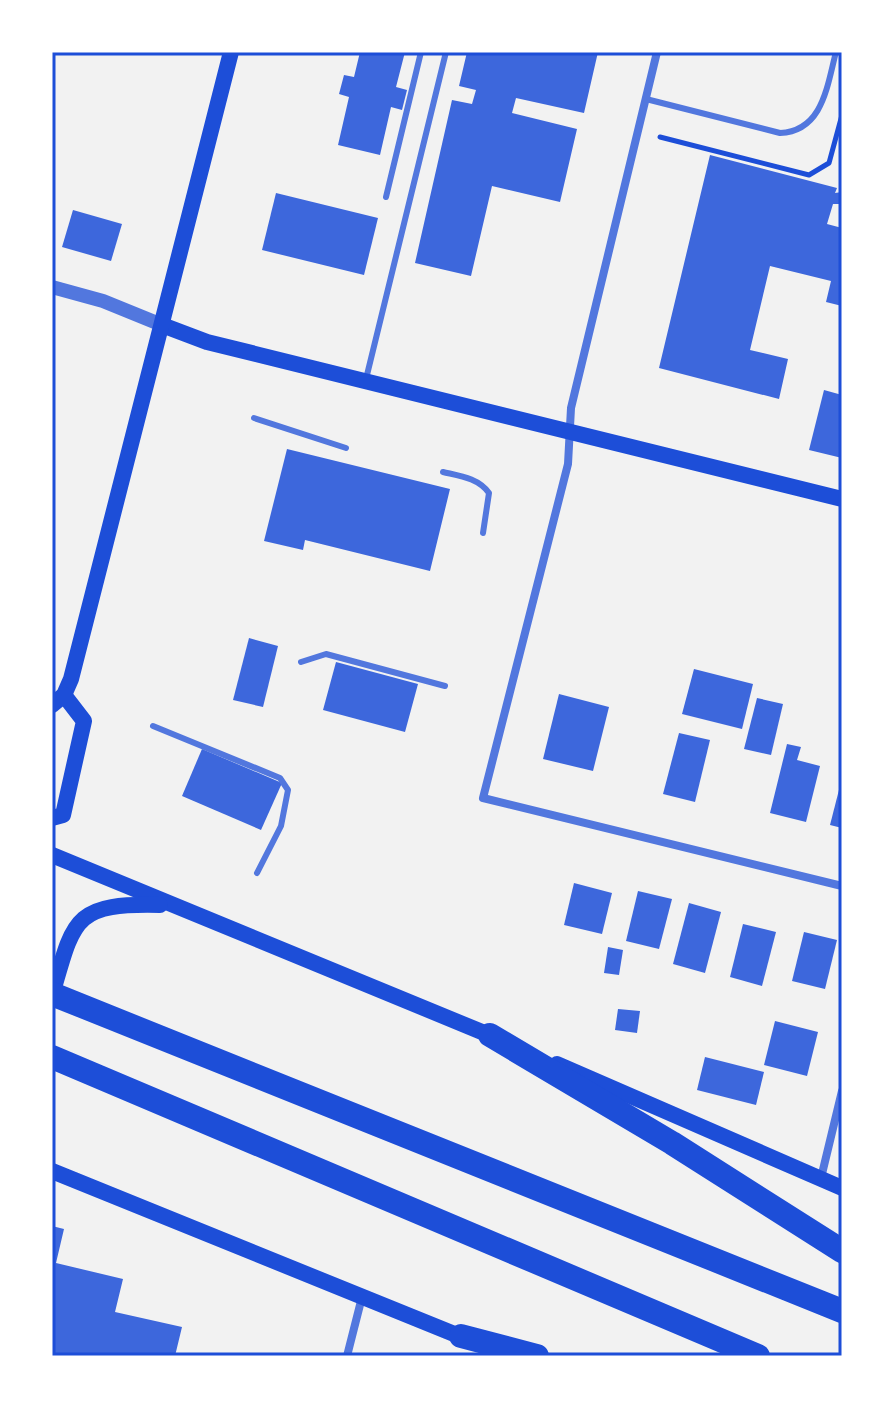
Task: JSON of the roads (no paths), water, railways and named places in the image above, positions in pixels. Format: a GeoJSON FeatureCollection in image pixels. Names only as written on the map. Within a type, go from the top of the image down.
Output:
{"type":"FeatureCollection","features":[{"type":"Feature","properties":{"kind":"highway"},"geometry":{"type":"LineString","coordinates":[[52,994],[842,1311]]}},
{"type":"Feature","properties":{"kind":"highway"},"geometry":{"type":"LineString","coordinates":[[490,1035],[672,1143],[842,1251]]}},
{"type":"Feature","properties":{"kind":"highway"},"geometry":{"type":"LineString","coordinates":[[52,1057],[758,1356]]}},
{"type":"Feature","properties":{"kind":"highway"},"geometry":{"type":"LineString","coordinates":[[461,1336],[537,1356]]}},
{"type":"Feature","properties":{"kind":"main road"},"geometry":{"type":"LineString","coordinates":[[52,818],[63,815],[84,721],[58,700],[162,325],[231,52]]}},
{"type":"Feature","properties":{"kind":"main road"},"geometry":{"type":"LineString","coordinates":[[162,325],[207,342],[842,499]]}},
{"type":"Feature","properties":{"kind":"main road"},"geometry":{"type":"LineString","coordinates":[[52,855],[490,1035],[842,1188]]}},
{"type":"Feature","properties":{"kind":"main road"},"geometry":{"type":"LineString","coordinates":[[52,994],[70,931],[94,911],[118,904],[170,905]]}},
{"type":"Feature","properties":{"kind":"main road"},"geometry":{"type":"LineString","coordinates":[[52,1158],[119,1198]]}},
{"type":"Feature","properties":{"kind":"main road"},"geometry":{"type":"LineString","coordinates":[[52,1171],[506,1356]]}},
{"type":"Feature","properties":{"kind":"street"},"geometry":{"type":"LineString","coordinates":[[657,52],[571,408],[568,464],[483,798],[842,886]]}},
{"type":"Feature","properties":{"kind":"street"},"geometry":{"type":"LineString","coordinates":[[52,287],[103,301],[162,325]]}},
{"type":"Feature","properties":{"kind":"street"},"geometry":{"type":"LineString","coordinates":[[821,1178],[842,1091]]}},
{"type":"Feature","properties":{"kind":"street"},"geometry":{"type":"LineString","coordinates":[[347,1356],[362,1297]]}},
{"type":"Feature","properties":{"kind":"lane"},"geometry":{"type":"LineString","coordinates":[[386,197],[421,52]]}},
{"type":"Feature","properties":{"kind":"lane"},"geometry":{"type":"LineString","coordinates":[[365,381],[446,52]]}},
{"type":"Feature","properties":{"kind":"lane"},"geometry":{"type":"LineString","coordinates":[[646,99],[780,133],[793,132],[807,125],[818,112],[836,52]]}},
{"type":"Feature","properties":{"kind":"lane"},"geometry":{"type":"LineString","coordinates":[[254,418],[346,448]]}},
{"type":"Feature","properties":{"kind":"lane"},"geometry":{"type":"LineString","coordinates":[[443,472],[483,484],[489,493],[483,533]]}},
{"type":"Feature","properties":{"kind":"lane"},"geometry":{"type":"LineString","coordinates":[[301,662],[326,654],[445,686]]}},
{"type":"Feature","properties":{"kind":"lane"},"geometry":{"type":"LineString","coordinates":[[153,726],[280,778],[288,790],[281,826],[257,873]]}}]}
